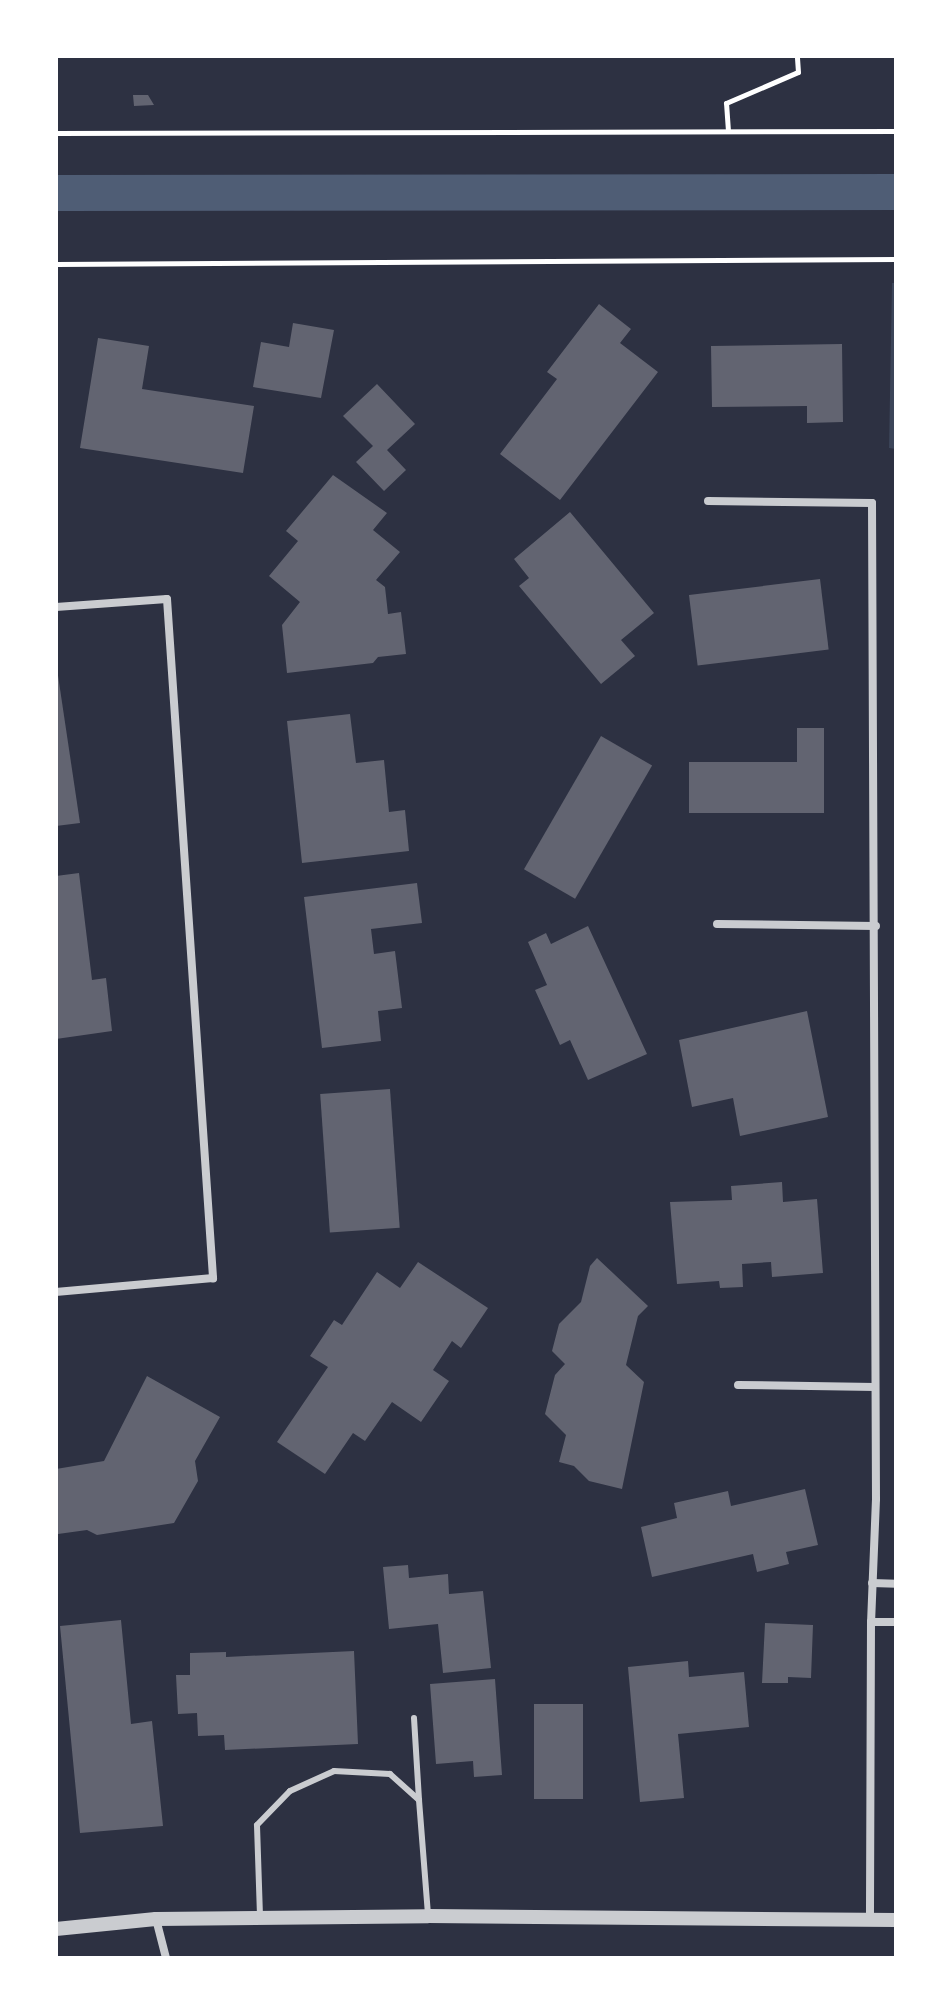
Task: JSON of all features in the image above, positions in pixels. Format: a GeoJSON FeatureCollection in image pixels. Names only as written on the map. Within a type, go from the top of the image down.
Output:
{"type":"FeatureCollection","features":[{"type":"Feature","properties":{"kind":"street"},"geometry":{"type":"LineString","coordinates":[[708,501],[872,503],[876,1499],[871,1622],[870,1919]]}},
{"type":"Feature","properties":{"kind":"street"},"geometry":{"type":"LineString","coordinates":[[56,607],[167,599],[213,1278],[56,1292]]}},
{"type":"Feature","properties":{"kind":"street"},"geometry":{"type":"LineString","coordinates":[[717,924],[876,926]]}},
{"type":"Feature","properties":{"kind":"street"},"geometry":{"type":"LineString","coordinates":[[738,1385],[875,1387]]}},
{"type":"Feature","properties":{"kind":"street"},"geometry":{"type":"LineString","coordinates":[[872,1583],[896,1584]]}},
{"type":"Feature","properties":{"kind":"street"},"geometry":{"type":"LineString","coordinates":[[871,1622],[896,1622]]}},
{"type":"Feature","properties":{"kind":"street"},"geometry":{"type":"LineString","coordinates":[[56,1929],[156,1919],[428,1916],[896,1920]]}},
{"type":"Feature","properties":{"kind":"street"},"geometry":{"type":"LineString","coordinates":[[156,1919],[166,1958]]}},
{"type":"Feature","properties":{"kind":"lane"},"geometry":{"type":"LineString","coordinates":[[414,1718],[428,1916]]}},
{"type":"Feature","properties":{"kind":"lane"},"geometry":{"type":"LineString","coordinates":[[260,1919],[257,1825],[290,1791],[334,1771],[390,1774],[419,1800]]}},
{"type":"Feature","properties":{"kind":"path"},"geometry":{"type":"LineString","coordinates":[[728,131],[726,103],[798,72],[797,56]]}},
{"type":"Feature","properties":{"kind":"path"},"geometry":{"type":"LineString","coordinates":[[56,133],[896,131]]}},
{"type":"Feature","properties":{"kind":"path"},"geometry":{"type":"LineString","coordinates":[[56,264],[896,259]]}},
{"type":"Feature","properties":{"kind":"shaded area"},"geometry":{"type":"Polygon","coordinates":[[[892,283],[896,283],[896,449],[889,448],[892,283]]]}},
{"type":"Feature","properties":{"kind":"building"},"geometry":{"type":"Polygon","coordinates":[[[133,95],[148,95],[154,105],[134,106],[133,95]]]}},
{"type":"Feature","properties":{"kind":"building"},"geometry":{"type":"Polygon","coordinates":[[[599,304],[631,329],[620,343],[658,372],[560,500],[500,454],[557,379],[547,372],[599,304]]]}},
{"type":"Feature","properties":{"kind":"building"},"geometry":{"type":"Polygon","coordinates":[[[293,323],[334,330],[321,398],[253,387],[261,342],[289,347],[293,323]]]}},
{"type":"Feature","properties":{"kind":"building"},"geometry":{"type":"Polygon","coordinates":[[[98,338],[149,346],[142,389],[254,406],[243,473],[80,448],[98,338]]]}},
{"type":"Feature","properties":{"kind":"building"},"geometry":{"type":"Polygon","coordinates":[[[842,344],[843,422],[807,423],[807,406],[712,407],[711,346],[842,344]]]}},
{"type":"Feature","properties":{"kind":"building"},"geometry":{"type":"Polygon","coordinates":[[[377,384],[415,424],[387,450],[406,470],[384,491],[356,462],[373,446],[343,416],[377,384]]]}},
{"type":"Feature","properties":{"kind":"building"},"geometry":{"type":"Polygon","coordinates":[[[333,475],[387,513],[373,530],[400,552],[376,580],[385,587],[388,614],[401,612],[406,654],[378,657],[373,663],[287,673],[282,625],[300,602],[269,576],[298,541],[286,531],[333,475]]]}},
{"type":"Feature","properties":{"kind":"building"},"geometry":{"type":"Polygon","coordinates":[[[570,512],[654,613],[621,640],[635,656],[601,684],[519,586],[529,578],[514,559],[570,512]]]}},
{"type":"Feature","properties":{"kind":"building"},"geometry":{"type":"Polygon","coordinates":[[[820,579],[829,649],[698,666],[689,595],[820,579]]]}},
{"type":"Feature","properties":{"kind":"building"},"geometry":{"type":"Polygon","coordinates":[[[56,662],[80,823],[56,826],[56,662]]]}},
{"type":"Feature","properties":{"kind":"building"},"geometry":{"type":"Polygon","coordinates":[[[350,714],[356,763],[384,760],[389,812],[405,810],[409,851],[302,863],[287,721],[350,714]]]}},
{"type":"Feature","properties":{"kind":"building"},"geometry":{"type":"Polygon","coordinates":[[[797,728],[824,728],[824,813],[689,813],[689,762],[797,762],[797,728]]]}},
{"type":"Feature","properties":{"kind":"building"},"geometry":{"type":"Polygon","coordinates":[[[601,736],[652,766],[575,899],[524,869],[601,736]]]}},
{"type":"Feature","properties":{"kind":"building"},"geometry":{"type":"Polygon","coordinates":[[[79,873],[92,980],[106,978],[112,1031],[56,1039],[56,876],[79,873]]]}},
{"type":"Feature","properties":{"kind":"building"},"geometry":{"type":"Polygon","coordinates":[[[417,883],[422,923],[371,929],[374,954],[395,951],[402,1008],[378,1011],[381,1041],[322,1048],[304,897],[417,883]]]}},
{"type":"Feature","properties":{"kind":"building"},"geometry":{"type":"Polygon","coordinates":[[[588,926],[647,1054],[588,1080],[570,1040],[560,1045],[535,990],[547,985],[528,942],[546,933],[551,944],[588,926]]]}},
{"type":"Feature","properties":{"kind":"building"},"geometry":{"type":"Polygon","coordinates":[[[807,1011],[828,1117],[740,1136],[733,1098],[692,1107],[679,1040],[807,1011]]]}},
{"type":"Feature","properties":{"kind":"building"},"geometry":{"type":"Polygon","coordinates":[[[390,1089],[400,1228],[330,1233],[320,1094],[390,1089]]]}},
{"type":"Feature","properties":{"kind":"building"},"geometry":{"type":"Polygon","coordinates":[[[782,1182],[783,1202],[817,1199],[823,1273],[772,1277],[771,1262],[742,1264],[743,1287],[720,1288],[719,1281],[677,1284],[670,1202],[732,1200],[731,1186],[782,1182]]]}},
{"type":"Feature","properties":{"kind":"building"},"geometry":{"type":"Polygon","coordinates":[[[597,1258],[648,1306],[638,1316],[626,1365],[644,1382],[622,1489],[589,1481],[574,1466],[559,1462],[566,1435],[545,1414],[555,1375],[565,1364],[552,1351],[559,1324],[581,1302],[590,1266],[597,1258]]]}},
{"type":"Feature","properties":{"kind":"building"},"geometry":{"type":"Polygon","coordinates":[[[418,1262],[488,1308],[461,1348],[452,1341],[433,1370],[449,1381],[421,1422],[392,1402],[365,1441],[353,1433],[325,1474],[277,1442],[328,1367],[310,1356],[334,1320],[342,1325],[377,1272],[400,1288],[418,1262]]]}},
{"type":"Feature","properties":{"kind":"building"},"geometry":{"type":"Polygon","coordinates":[[[147,1376],[220,1417],[195,1461],[198,1481],[174,1523],[97,1535],[87,1530],[58,1534],[56,1469],[104,1461],[147,1376]]]}},
{"type":"Feature","properties":{"kind":"building"},"geometry":{"type":"Polygon","coordinates":[[[805,1489],[818,1545],[786,1552],[789,1564],[757,1572],[753,1554],[652,1577],[641,1527],[677,1518],[674,1503],[728,1491],[731,1506],[805,1489]]]}},
{"type":"Feature","properties":{"kind":"building"},"geometry":{"type":"Polygon","coordinates":[[[408,1565],[409,1578],[448,1574],[449,1594],[483,1591],[491,1668],[443,1673],[438,1624],[389,1629],[383,1567],[408,1565]]]}},
{"type":"Feature","properties":{"kind":"building"},"geometry":{"type":"Polygon","coordinates":[[[121,1620],[131,1724],[152,1721],[163,1826],[80,1833],[60,1626],[121,1620]]]}},
{"type":"Feature","properties":{"kind":"building"},"geometry":{"type":"Polygon","coordinates":[[[765,1623],[813,1625],[811,1678],[788,1677],[788,1683],[762,1683],[765,1623]]]}},
{"type":"Feature","properties":{"kind":"building"},"geometry":{"type":"Polygon","coordinates":[[[354,1651],[358,1744],[225,1750],[224,1735],[198,1736],[197,1713],[178,1714],[176,1675],[190,1675],[190,1653],[226,1652],[226,1657],[354,1651]]]}},
{"type":"Feature","properties":{"kind":"building"},"geometry":{"type":"Polygon","coordinates":[[[688,1661],[689,1677],[744,1672],[749,1727],[678,1734],[684,1798],[640,1802],[628,1667],[688,1661]]]}},
{"type":"Feature","properties":{"kind":"building"},"geometry":{"type":"Polygon","coordinates":[[[495,1679],[502,1775],[474,1777],[473,1761],[436,1764],[430,1684],[495,1679]]]}},
{"type":"Feature","properties":{"kind":"building"},"geometry":{"type":"Polygon","coordinates":[[[534,1704],[583,1704],[583,1799],[534,1799],[534,1704]]]}},
{"type":"Feature","properties":{"kind":"waterway"},"geometry":{"type":"LineString","coordinates":[[56,193],[896,192]]}}]}
